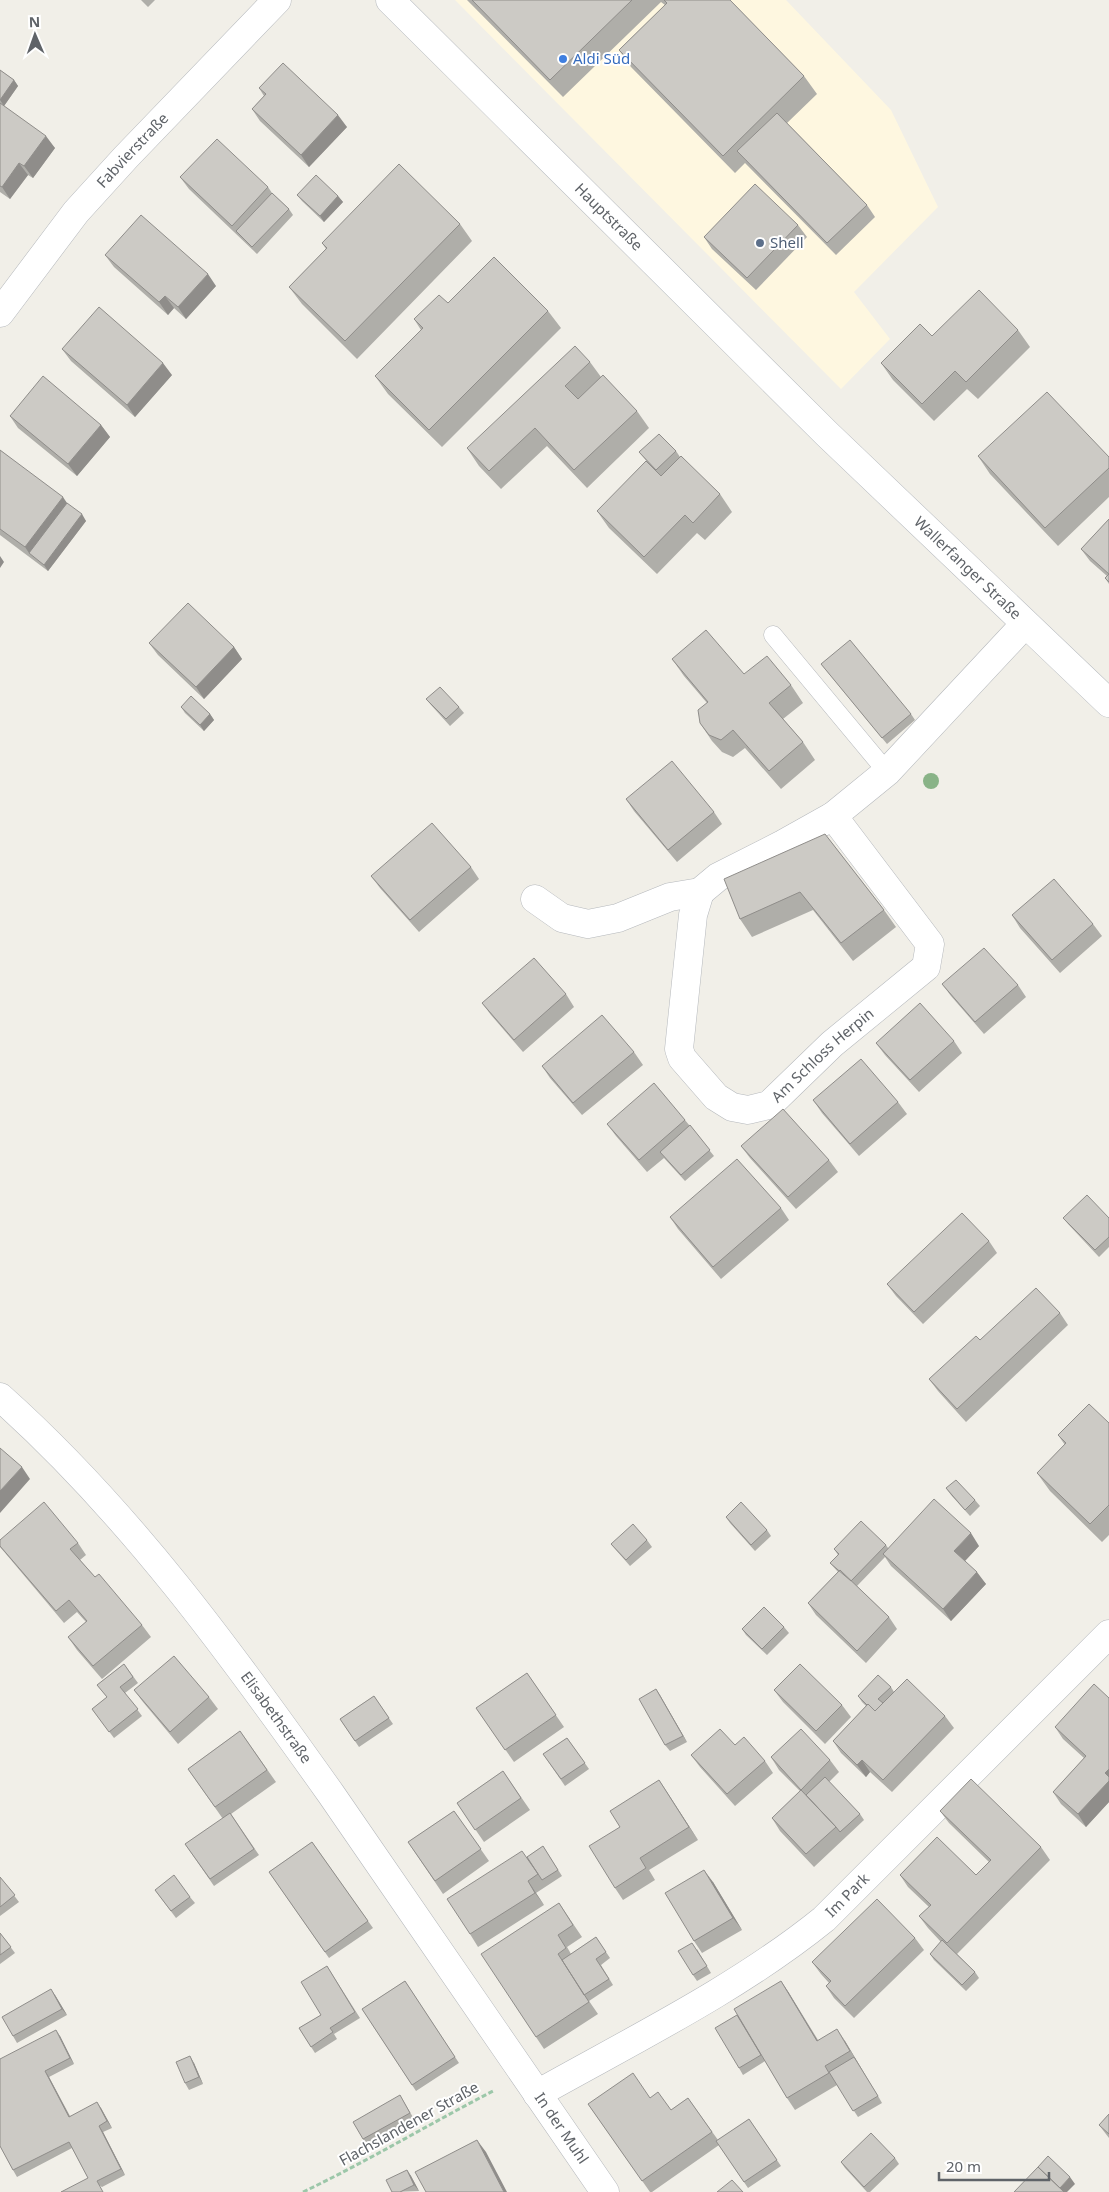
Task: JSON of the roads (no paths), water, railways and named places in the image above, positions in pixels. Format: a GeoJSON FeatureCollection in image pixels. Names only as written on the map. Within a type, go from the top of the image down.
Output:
{"type":"FeatureCollection","features":[{"type":"Feature","properties":{"kind":"street","name":"Fabvierstraße"},"geometry":{"type":"LineString","coordinates":[[0,312],[76,212],[126,157],[277,0]]}},
{"type":"Feature","properties":{"kind":"street","name":"Hauptstraße"},"geometry":{"type":"LineString","coordinates":[[390,0],[827,434]]}},
{"type":"Feature","properties":{"kind":"street","name":"Wallerfanger Straße"},"geometry":{"type":"LineString","coordinates":[[827,434],[1109,703]]}},
{"type":"Feature","properties":{"kind":"street"},"geometry":{"type":"LineString","coordinates":[[535,899],[562,918],[588,924],[618,918],[670,896],[700,892],[718,877],[833,816],[887,772],[1025,624]]}},
{"type":"Feature","properties":{"kind":"street","name":"Am Schloss Herpin"},"geometry":{"type":"LineString","coordinates":[[700,892],[693,915],[679,1049],[682,1058],[716,1097],[732,1107],[748,1110],[769,1105],[832,1044],[926,967],[930,944],[833,816]]}},
{"type":"Feature","properties":{"kind":"street","name":"Elisabethstraße"},"geometry":{"type":"LineString","coordinates":[[0,1397],[82,1474],[246,1674],[391,1880],[526,2078]]}},
{"type":"Feature","properties":{"kind":"street","name":"Im Park"},"geometry":{"type":"LineString","coordinates":[[526,2078],[750,1972],[792,1945],[824,1919],[1109,1634]]}},
{"type":"Feature","properties":{"kind":"street","name":"In der Muhl"},"geometry":{"type":"LineString","coordinates":[[526,2078],[604,2192]]}},
{"type":"Feature","properties":{"kind":"lane"},"geometry":{"type":"LineString","coordinates":[[774,635],[887,772]]}},
{"type":"Feature","properties":{"kind":"place","name":"Aldi Süd"},"geometry":{"type":"Point","coordinates":[563,59]}},
{"type":"Feature","properties":{"kind":"place","name":"Shell"},"geometry":{"type":"Point","coordinates":[760,243]}}]}
